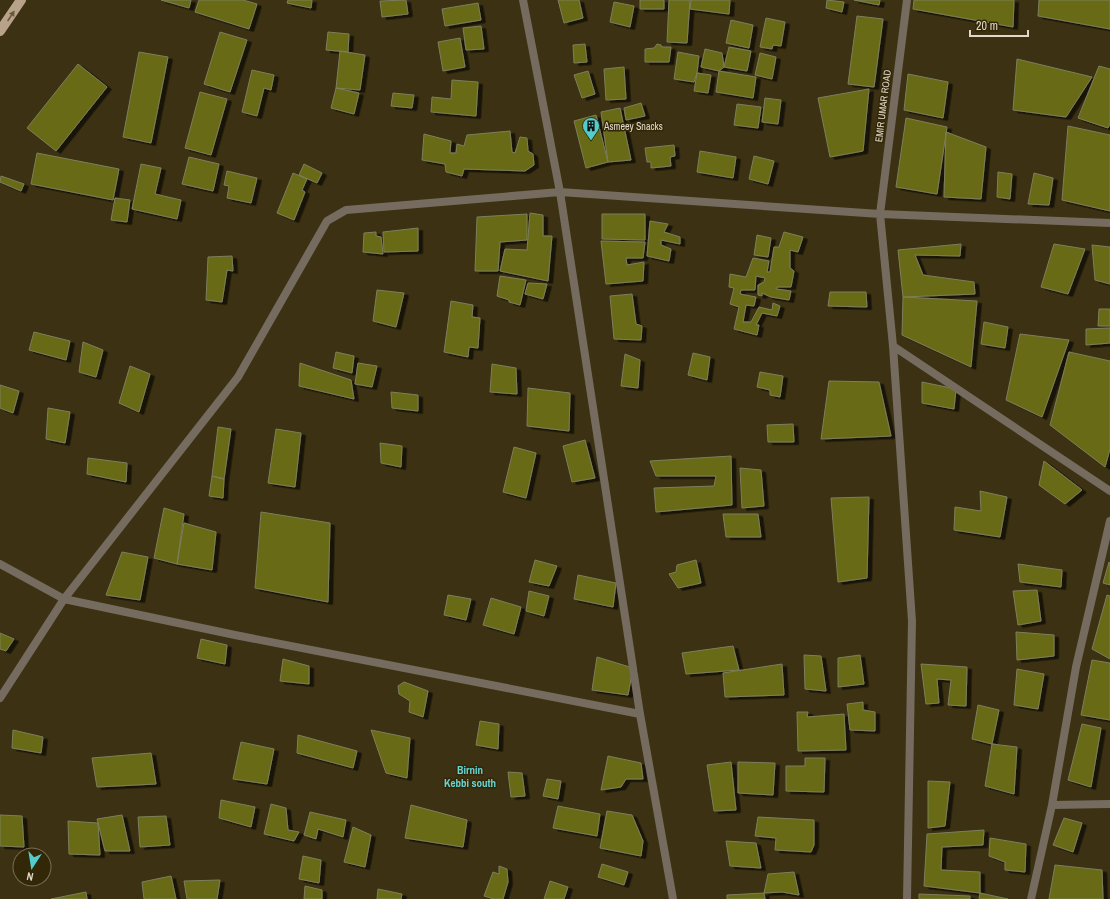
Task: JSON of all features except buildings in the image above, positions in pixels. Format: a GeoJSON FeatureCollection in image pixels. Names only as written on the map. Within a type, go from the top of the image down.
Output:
{"type":"FeatureCollection","features":[{"type":"Feature","properties":{"kind":"main road"},"geometry":{"type":"LineString","coordinates":[[0,31],[21,0]]}},
{"type":"Feature","properties":{"kind":"street"},"geometry":{"type":"LineString","coordinates":[[523,0],[560,192],[640,714],[673,899]]}},
{"type":"Feature","properties":{"kind":"street","name":"EMIR UMAR ROAD"},"geometry":{"type":"LineString","coordinates":[[907,0],[880,214],[893,346],[912,621],[907,899]]}},
{"type":"Feature","properties":{"kind":"street"},"geometry":{"type":"LineString","coordinates":[[0,698],[64,598],[238,377],[327,221],[346,210],[560,192],[880,214],[1110,223]]}},
{"type":"Feature","properties":{"kind":"street"},"geometry":{"type":"LineString","coordinates":[[893,346],[1110,491]]}},
{"type":"Feature","properties":{"kind":"street"},"geometry":{"type":"LineString","coordinates":[[1031,899],[1052,805],[1076,667],[1110,521]]}},
{"type":"Feature","properties":{"kind":"street"},"geometry":{"type":"LineString","coordinates":[[0,564],[64,598],[235,636],[640,714]]}},
{"type":"Feature","properties":{"kind":"street"},"geometry":{"type":"LineString","coordinates":[[1052,805],[1110,804]]}},
{"type":"Feature","properties":{"kind":"place","name":"Asmeey Snacks"},"geometry":{"type":"Point","coordinates":[591,141]}},
{"type":"Feature","properties":{"kind":"district","name":"Birnin Kebbi south"},"geometry":{"type":"Point","coordinates":[470,776]}}]}
